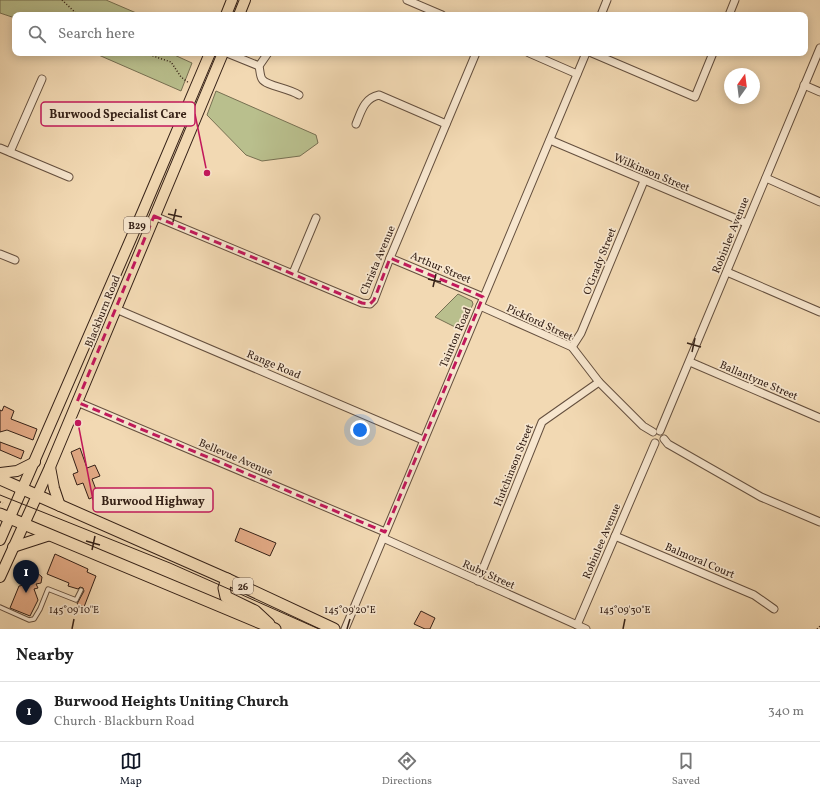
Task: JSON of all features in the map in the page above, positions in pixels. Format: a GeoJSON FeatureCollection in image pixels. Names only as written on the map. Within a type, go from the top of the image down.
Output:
{"type":"FeatureCollection","features":[{"type":"Feature","properties":{"kind":"highway","name":"26"},"geometry":{"type":"LineString","coordinates":[[0,479],[227,579],[334,629]]}},
{"type":"Feature","properties":{"kind":"highway","name":"26"},"geometry":{"type":"LineString","coordinates":[[4,512],[24,524],[274,629]]}},
{"type":"Feature","properties":{"kind":"highway"},"geometry":{"type":"LineString","coordinates":[[227,579],[224,588],[226,597],[255,611],[274,629]]}},
{"type":"Feature","properties":{"kind":"main road"},"geometry":{"type":"LineString","coordinates":[[227,12],[232,0]]}},
{"type":"Feature","properties":{"kind":"main road"},"geometry":{"type":"LineString","coordinates":[[240,12],[245,0]]}},
{"type":"Feature","properties":{"kind":"main road","name":"Blackburn Road"},"geometry":{"type":"LineString","coordinates":[[0,540],[4,512],[23,489],[209,56]]}},
{"type":"Feature","properties":{"kind":"main road","name":"Blackburn Road"},"geometry":{"type":"LineString","coordinates":[[0,577],[50,467],[222,56]]}},
{"type":"Feature","properties":{"kind":"main road"},"geometry":{"type":"LineString","coordinates":[[143,211],[154,216]]}},
{"type":"Feature","properties":{"kind":"main road"},"geometry":{"type":"LineString","coordinates":[[0,473],[17,471],[35,462]]}},
{"type":"Feature","properties":{"kind":"main road"},"geometry":{"type":"LineString","coordinates":[[50,467],[54,488],[60,506]]}},
{"type":"Feature","properties":{"kind":"main road"},"geometry":{"type":"LineString","coordinates":[[13,547],[50,535]]}},
{"type":"Feature","properties":{"kind":"street"},"geometry":{"type":"LineString","coordinates":[[407,0],[435,12]]}},
{"type":"Feature","properties":{"kind":"street"},"geometry":{"type":"LineString","coordinates":[[602,12],[607,0]]}},
{"type":"Feature","properties":{"kind":"street"},"geometry":{"type":"LineString","coordinates":[[730,12],[735,0]]}},
{"type":"Feature","properties":{"kind":"street","name":"Robinlee Avenue"},"geometry":{"type":"LineString","coordinates":[[657,432],[690,362],[746,223],[820,48]]}},
{"type":"Feature","properties":{"kind":"street"},"geometry":{"type":"LineString","coordinates":[[234,56],[259,66]]}},
{"type":"Feature","properties":{"kind":"street"},"geometry":{"type":"LineString","coordinates":[[266,56],[259,66],[262,79],[270,86],[282,87],[299,95]]}},
{"type":"Feature","properties":{"kind":"street","name":"Christa Avenue"},"geometry":{"type":"LineString","coordinates":[[154,216],[362,303],[370,304],[374,300],[390,258],[475,56]]}},
{"type":"Feature","properties":{"kind":"street"},"geometry":{"type":"LineString","coordinates":[[536,56],[577,74]]}},
{"type":"Feature","properties":{"kind":"street","name":"Tainton Road"},"geometry":{"type":"LineString","coordinates":[[345,629],[585,56]]}},
{"type":"Feature","properties":{"kind":"street"},"geometry":{"type":"LineString","coordinates":[[599,56],[694,97],[712,56]]}},
{"type":"Feature","properties":{"kind":"street"},"geometry":{"type":"LineString","coordinates":[[10,152],[42,79]]}},
{"type":"Feature","properties":{"kind":"street"},"geometry":{"type":"LineString","coordinates":[[804,85],[820,92]]}},
{"type":"Feature","properties":{"kind":"street"},"geometry":{"type":"LineString","coordinates":[[356,124],[365,104],[372,96],[378,95],[446,124]]}},
{"type":"Feature","properties":{"kind":"street","name":"Wilkinson Street"},"geometry":{"type":"LineString","coordinates":[[550,140],[746,223]]}},
{"type":"Feature","properties":{"kind":"street"},"geometry":{"type":"LineString","coordinates":[[0,148],[70,177]]}},
{"type":"Feature","properties":{"kind":"street"},"geometry":{"type":"LineString","coordinates":[[766,178],[820,202]]}},
{"type":"Feature","properties":{"kind":"street","name":"O'Grady Street"},"geometry":{"type":"LineString","coordinates":[[572,347],[581,333],[644,180]]}},
{"type":"Feature","properties":{"kind":"street"},"geometry":{"type":"LineString","coordinates":[[293,273],[316,218]]}},
{"type":"Feature","properties":{"kind":"street"},"geometry":{"type":"LineString","coordinates":[[0,254],[15,260]]}},
{"type":"Feature","properties":{"kind":"street","name":"Arthur Street"},"geometry":{"type":"LineString","coordinates":[[390,258],[483,297]]}},
{"type":"Feature","properties":{"kind":"street"},"geometry":{"type":"LineString","coordinates":[[727,272],[820,312]]}},
{"type":"Feature","properties":{"kind":"street","name":"Pickford Street"},"geometry":{"type":"LineString","coordinates":[[480,306],[572,347],[599,382],[643,426],[657,432]]}},
{"type":"Feature","properties":{"kind":"street","name":"Range Road"},"geometry":{"type":"LineString","coordinates":[[116,309],[423,440]]}},
{"type":"Feature","properties":{"kind":"street","name":"Ballantyne Street"},"geometry":{"type":"LineString","coordinates":[[690,362],[820,418]]}},
{"type":"Feature","properties":{"kind":"street","name":"Hutchinson Street"},"geometry":{"type":"LineString","coordinates":[[478,581],[542,422],[599,382]]}},
{"type":"Feature","properties":{"kind":"street","name":"Bellevue Avenue"},"geometry":{"type":"LineString","coordinates":[[77,402],[384,535]]}},
{"type":"Feature","properties":{"kind":"street"},"geometry":{"type":"LineString","coordinates":[[664,440],[662,442],[655,443],[652,440],[657,432],[663,433],[664,440],[668,444],[761,497],[820,522]]}},
{"type":"Feature","properties":{"kind":"street","name":"Robinlee Avenue"},"geometry":{"type":"LineString","coordinates":[[577,625],[655,443]]}},
{"type":"Feature","properties":{"kind":"street","name":"Ruby Street"},"geometry":{"type":"LineString","coordinates":[[384,535],[478,581],[586,629]]}},
{"type":"Feature","properties":{"kind":"street","name":"Balmoral Court"},"geometry":{"type":"LineString","coordinates":[[615,536],[754,595],[774,609]]}},
{"type":"Feature","properties":{"kind":"lane"},"geometry":{"type":"LineString","coordinates":[[0,607],[29,620],[34,619],[40,609],[48,589],[76,600],[81,590]]}},
{"type":"Feature","properties":{"kind":"path"},"geometry":{"type":"LineString","coordinates":[[62,0],[75,12]]}},
{"type":"Feature","properties":{"kind":"path"},"geometry":{"type":"LineString","coordinates":[[153,56],[171,62],[181,77],[195,88]]}},
{"type":"Feature","properties":{"kind":"path"},"geometry":{"type":"LineString","coordinates":[[0,502],[4,512]]}},
{"type":"Feature","properties":{"kind":"path"},"geometry":{"type":"LineString","coordinates":[[817,629],[820,626]]}},
{"type":"Feature","properties":{"kind":"highlighted area"},"geometry":{"type":"Polygon","coordinates":[[[154,216],[362,303],[370,304],[374,300],[390,258],[483,297],[385,532],[77,402],[154,216]]]}},
{"type":"Feature","properties":{"kind":"green space"},"geometry":{"type":"Polygon","coordinates":[[[0,0],[106,0],[134,12],[12,12],[12,17],[0,13],[0,0]]]}},
{"type":"Feature","properties":{"kind":"green space"},"geometry":{"type":"Polygon","coordinates":[[[101,56],[177,56],[192,63],[181,91],[101,56]]]}},
{"type":"Feature","properties":{"kind":"green space"},"geometry":{"type":"Polygon","coordinates":[[[216,91],[316,135],[318,143],[300,156],[262,161],[246,155],[207,115],[216,91]]]}},
{"type":"Feature","properties":{"kind":"green space"},"geometry":{"type":"Polygon","coordinates":[[[458,294],[472,301],[473,304],[461,330],[435,317],[458,294]]]}},
{"type":"Feature","properties":{"kind":"building"},"geometry":{"type":"Polygon","coordinates":[[[4,406],[14,411],[11,419],[37,429],[33,440],[7,430],[0,432],[0,410],[2,411],[4,406]]]}},
{"type":"Feature","properties":{"kind":"building"},"geometry":{"type":"Polygon","coordinates":[[[0,442],[24,451],[21,459],[0,450],[0,442]]]}},
{"type":"Feature","properties":{"kind":"building"},"geometry":{"type":"Polygon","coordinates":[[[80,448],[87,468],[95,465],[100,476],[92,479],[98,495],[89,499],[83,483],[77,485],[73,474],[78,472],[71,452],[80,448]]]}},
{"type":"Feature","properties":{"kind":"building"},"geometry":{"type":"Polygon","coordinates":[[[240,528],[276,543],[270,556],[235,541],[240,528]]]}},
{"type":"Feature","properties":{"kind":"building"},"geometry":{"type":"Polygon","coordinates":[[[55,554],[88,569],[87,572],[96,576],[84,607],[77,604],[84,591],[83,588],[80,587],[78,589],[68,586],[69,583],[47,574],[55,554]]]}},
{"type":"Feature","properties":{"kind":"building"},"geometry":{"type":"Polygon","coordinates":[[[28,571],[35,571],[42,577],[41,583],[36,584],[38,588],[34,589],[38,600],[30,616],[10,608],[19,586],[24,585],[21,581],[26,580],[24,575],[28,571]]]}},
{"type":"Feature","properties":{"kind":"building"},"geometry":{"type":"Polygon","coordinates":[[[421,611],[435,618],[430,629],[425,629],[414,624],[421,611]]]}},
{"type":"Feature","properties":{"kind":"tram line"},"geometry":{"type":"LineString","coordinates":[[0,495],[170,563],[319,629]]}},
{"type":"Feature","properties":{"kind":"place","name":"Burwood Specialist Care"},"geometry":{"type":"Point","coordinates":[207,173]}},
{"type":"Feature","properties":{"kind":"place","name":"Burwood Highway"},"geometry":{"type":"Point","coordinates":[78,423]}},
{"type":"Feature","properties":{"kind":"place","name":"Burwood Heights Uniting Church"},"geometry":{"type":"Point","coordinates":[26,593]}}]}
